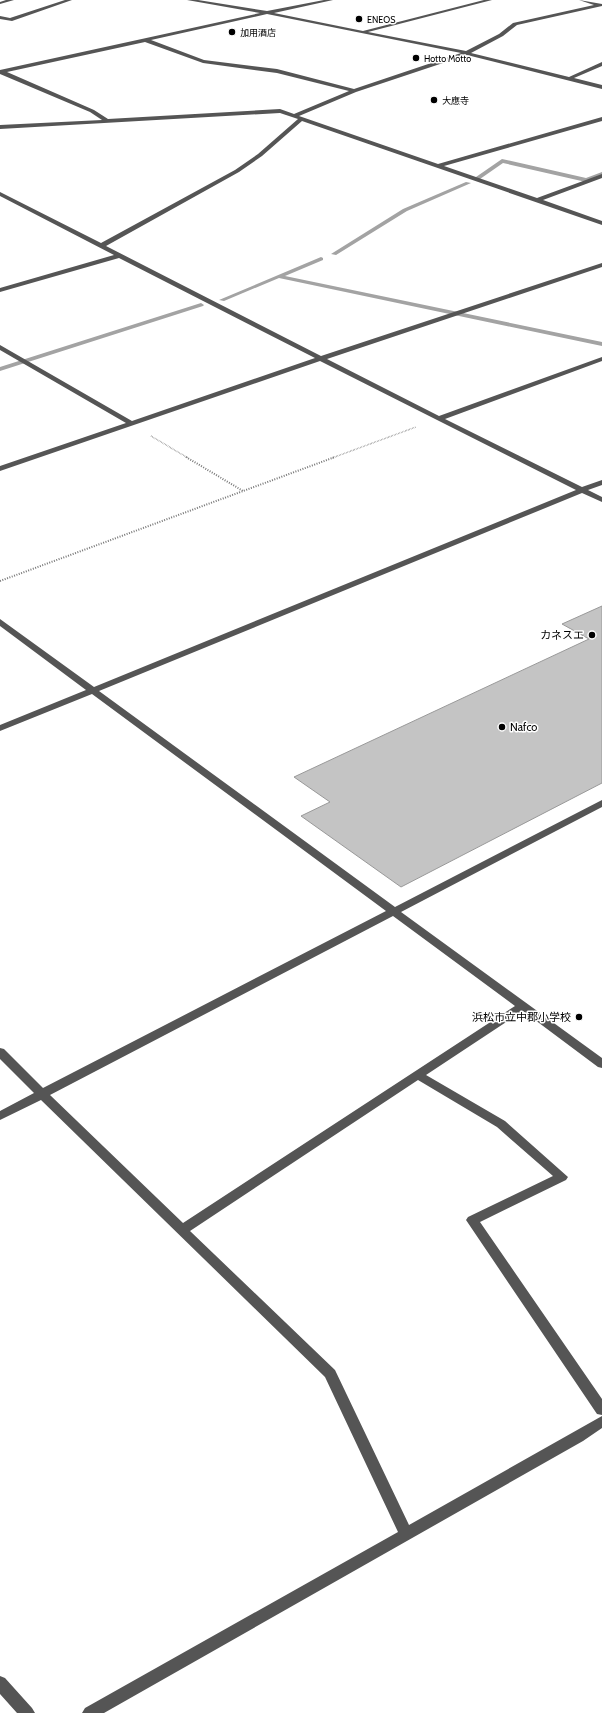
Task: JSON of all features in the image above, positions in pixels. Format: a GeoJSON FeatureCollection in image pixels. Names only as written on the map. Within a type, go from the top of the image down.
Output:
{"type":"FeatureCollection","features":[{"type":"Feature","properties":{"kind":"street"},"geometry":{"type":"LineString","coordinates":[[0,3],[12,0]]}},
{"type":"Feature","properties":{"kind":"street"},"geometry":{"type":"LineString","coordinates":[[0,17],[10,20],[70,0]]}},
{"type":"Feature","properties":{"kind":"street"},"geometry":{"type":"LineString","coordinates":[[189,0],[263,12],[467,53],[602,88]]}},
{"type":"Feature","properties":{"kind":"street"},"geometry":{"type":"LineString","coordinates":[[226,6],[235,0]]}},
{"type":"Feature","properties":{"kind":"street"},"geometry":{"type":"LineString","coordinates":[[0,71],[79,56],[263,12],[331,0]]}},
{"type":"Feature","properties":{"kind":"street"},"geometry":{"type":"LineString","coordinates":[[361,32],[490,0]]}},
{"type":"Feature","properties":{"kind":"street"},"geometry":{"type":"LineString","coordinates":[[581,0],[601,6]]}},
{"type":"Feature","properties":{"kind":"street"},"geometry":{"type":"LineString","coordinates":[[294,116],[354,91],[467,53],[496,38],[515,24],[601,6]]}},
{"type":"Feature","properties":{"kind":"street"},"geometry":{"type":"LineString","coordinates":[[144,40],[203,61],[277,71],[354,91]]}},
{"type":"Feature","properties":{"kind":"street"},"geometry":{"type":"LineString","coordinates":[[569,79],[602,64]]}},
{"type":"Feature","properties":{"kind":"street"},"geometry":{"type":"LineString","coordinates":[[0,71],[92,111],[106,120]]}},
{"type":"Feature","properties":{"kind":"street"},"geometry":{"type":"LineString","coordinates":[[0,127],[280,111],[602,223]]}},
{"type":"Feature","properties":{"kind":"street"},"geometry":{"type":"LineString","coordinates":[[101,246],[132,227],[237,171],[260,155],[302,119]]}},
{"type":"Feature","properties":{"kind":"street"},"geometry":{"type":"LineString","coordinates":[[438,166],[602,119]]}},
{"type":"Feature","properties":{"kind":"street"},"geometry":{"type":"LineString","coordinates":[[536,201],[602,176]]}},
{"type":"Feature","properties":{"kind":"street"},"geometry":{"type":"LineString","coordinates":[[0,194],[322,358],[438,419],[602,500]]}},
{"type":"Feature","properties":{"kind":"street"},"geometry":{"type":"LineString","coordinates":[[0,290],[121,255]]}},
{"type":"Feature","properties":{"kind":"street"},"geometry":{"type":"LineString","coordinates":[[0,469],[322,358],[602,265]]}},
{"type":"Feature","properties":{"kind":"street"},"geometry":{"type":"LineString","coordinates":[[0,347],[132,424]]}},
{"type":"Feature","properties":{"kind":"street"},"geometry":{"type":"LineString","coordinates":[[438,419],[602,359]]}},
{"type":"Feature","properties":{"kind":"street"},"geometry":{"type":"LineString","coordinates":[[0,728],[602,482]]}},
{"type":"Feature","properties":{"kind":"street"},"geometry":{"type":"LineString","coordinates":[[0,622],[602,1064]]}},
{"type":"Feature","properties":{"kind":"street"},"geometry":{"type":"LineString","coordinates":[[0,1116],[602,803]]}},
{"type":"Feature","properties":{"kind":"street"},"geometry":{"type":"LineString","coordinates":[[182,1230],[523,1006]]}},
{"type":"Feature","properties":{"kind":"street"},"geometry":{"type":"LineString","coordinates":[[0,1052],[330,1374],[407,1535]]}},
{"type":"Feature","properties":{"kind":"street"},"geometry":{"type":"LineString","coordinates":[[418,1075],[501,1124],[562,1177],[472,1220],[602,1410]]}},
{"type":"Feature","properties":{"kind":"street"},"geometry":{"type":"LineString","coordinates":[[90,1713],[407,1535],[578,1437],[602,1421]]}},
{"type":"Feature","properties":{"kind":"street"},"geometry":{"type":"LineString","coordinates":[[0,1683],[27,1713]]}},
{"type":"Feature","properties":{"kind":"path"},"geometry":{"type":"LineString","coordinates":[[0,581],[438,419]]}},
{"type":"Feature","properties":{"kind":"path"},"geometry":{"type":"LineString","coordinates":[[132,424],[243,491]]}},
{"type":"Feature","properties":{"kind":"building","name":"Nafco"},"geometry":{"type":"Polygon","coordinates":[[[602,606],[602,783],[401,887],[301,816],[330,802],[294,777],[589,639],[562,624],[602,606]]]}},
{"type":"Feature","properties":{"kind":"waterway"},"geometry":{"type":"LineString","coordinates":[[478,178],[502,161],[586,180],[602,174]]}},
{"type":"Feature","properties":{"kind":"waterway"},"geometry":{"type":"LineString","coordinates":[[334,254],[405,210],[468,183]]}},
{"type":"Feature","properties":{"kind":"waterway"},"geometry":{"type":"LineString","coordinates":[[222,300],[321,259]]}},
{"type":"Feature","properties":{"kind":"waterway"},"geometry":{"type":"LineString","coordinates":[[281,277],[602,344]]}},
{"type":"Feature","properties":{"kind":"waterway"},"geometry":{"type":"LineString","coordinates":[[0,369],[201,305]]}},
{"type":"Feature","properties":{"kind":"place","name":"ENEOS"},"geometry":{"type":"Point","coordinates":[359,19]}},
{"type":"Feature","properties":{"kind":"place","name":"加用酒店"},"geometry":{"type":"Point","coordinates":[232,32]}},
{"type":"Feature","properties":{"kind":"place","name":"Hotto Motto"},"geometry":{"type":"Point","coordinates":[416,58]}},
{"type":"Feature","properties":{"kind":"place","name":"大應寺"},"geometry":{"type":"Point","coordinates":[434,100]}},
{"type":"Feature","properties":{"kind":"place","name":"カネスエ"},"geometry":{"type":"Point","coordinates":[592,635]}},
{"type":"Feature","properties":{"kind":"place","name":"Nafco"},"geometry":{"type":"Point","coordinates":[502,727]}},
{"type":"Feature","properties":{"kind":"place","name":"浜松市立中郡小学校"},"geometry":{"type":"Point","coordinates":[579,1017]}}]}
